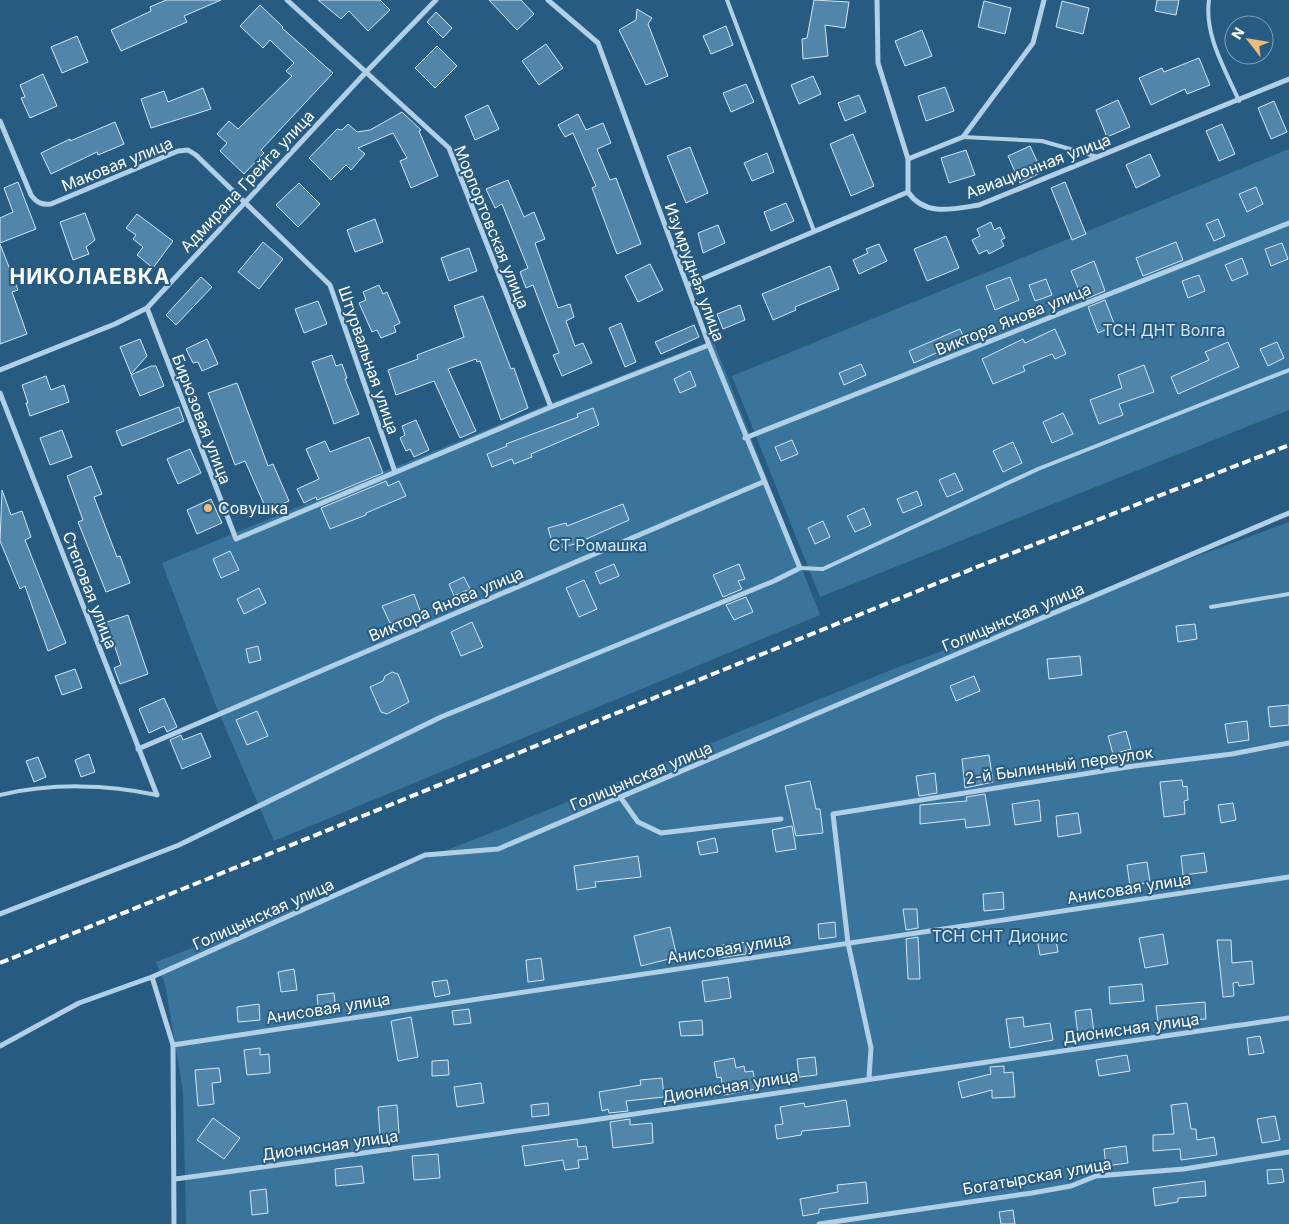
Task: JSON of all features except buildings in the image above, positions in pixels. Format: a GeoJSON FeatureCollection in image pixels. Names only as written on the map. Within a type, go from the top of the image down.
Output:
{"type":"FeatureCollection","features":[{"type":"Feature","properties":{"kind":"street","name":"Морпортовская улица"},"geometry":{"type":"LineString","coordinates":[[287,0],[367,71],[449,148],[550,407]]}},
{"type":"Feature","properties":{"kind":"street","name":"Адмирала Грейга улица"},"geometry":{"type":"LineString","coordinates":[[0,370],[115,324],[147,308],[243,202],[436,0]]}},
{"type":"Feature","properties":{"kind":"street","name":"Изумрудная улица"},"geometry":{"type":"LineString","coordinates":[[548,0],[598,43],[709,345],[745,438],[800,568]]}},
{"type":"Feature","properties":{"kind":"street"},"geometry":{"type":"LineString","coordinates":[[687,285],[908,192],[908,159],[878,62],[877,0]]}},
{"type":"Feature","properties":{"kind":"street"},"geometry":{"type":"LineString","coordinates":[[908,159],[963,137],[1033,43],[1044,0]]}},
{"type":"Feature","properties":{"kind":"street","name":"Авиационная улица"},"geometry":{"type":"LineString","coordinates":[[908,192],[913,200],[927,209],[950,210],[979,205],[1239,101],[1289,79]]}},
{"type":"Feature","properties":{"kind":"street","name":"Маковая улица"},"geometry":{"type":"LineString","coordinates":[[0,121],[31,195],[40,203],[52,204],[183,150],[196,155],[243,202]]}},
{"type":"Feature","properties":{"kind":"street","name":"Штурвальная улица"},"geometry":{"type":"LineString","coordinates":[[243,202],[330,284],[395,472]]}},
{"type":"Feature","properties":{"kind":"street","name":"Виктора Янова улица"},"geometry":{"type":"LineString","coordinates":[[745,438],[1289,223]]}},
{"type":"Feature","properties":{"kind":"street","name":"Бирюзовая улица"},"geometry":{"type":"LineString","coordinates":[[147,308],[236,539],[395,472]]}},
{"type":"Feature","properties":{"kind":"street"},"geometry":{"type":"LineString","coordinates":[[395,472],[550,407],[709,345]]}},
{"type":"Feature","properties":{"kind":"street","name":"Степовая улица"},"geometry":{"type":"LineString","coordinates":[[0,393],[157,795]]}},
{"type":"Feature","properties":{"kind":"street","name":"Виктора Янова улица"},"geometry":{"type":"LineString","coordinates":[[138,749],[763,482]]}},
{"type":"Feature","properties":{"kind":"street","name":"Голицынская улица"},"geometry":{"type":"LineString","coordinates":[[0,1046],[79,1003],[152,977],[425,855],[498,849],[1289,514]]}},
{"type":"Feature","properties":{"kind":"street"},"geometry":{"type":"LineString","coordinates":[[0,914],[179,845],[441,717],[774,582],[800,568]]}},
{"type":"Feature","properties":{"kind":"street","name":"2-й Былинный переулок"},"geometry":{"type":"LineString","coordinates":[[848,943],[833,814],[1124,767],[1232,754],[1289,743]]}},
{"type":"Feature","properties":{"kind":"street"},"geometry":{"type":"LineString","coordinates":[[621,798],[638,822],[661,833],[781,819]]}},
{"type":"Feature","properties":{"kind":"street","name":"Анисовая улица"},"geometry":{"type":"LineString","coordinates":[[172,1045],[1289,877]]}},
{"type":"Feature","properties":{"kind":"street"},"geometry":{"type":"LineString","coordinates":[[848,943],[871,1048],[869,1078]]}},
{"type":"Feature","properties":{"kind":"street"},"geometry":{"type":"LineString","coordinates":[[152,977],[172,1045],[175,1179],[174,1224]]}},
{"type":"Feature","properties":{"kind":"street","name":"Дионисная улица"},"geometry":{"type":"LineString","coordinates":[[175,1179],[407,1148],[869,1078],[1289,1018]]}},
{"type":"Feature","properties":{"kind":"street","name":"Богатырская улица"},"geometry":{"type":"LineString","coordinates":[[819,1224],[1070,1186],[1096,1176],[1184,1168],[1289,1152]]}},
{"type":"Feature","properties":{"kind":"lane"},"geometry":{"type":"LineString","coordinates":[[727,0],[814,231]]}},
{"type":"Feature","properties":{"kind":"lane"},"geometry":{"type":"LineString","coordinates":[[1209,0],[1207,13],[1212,37],[1239,101]]}},
{"type":"Feature","properties":{"kind":"lane"},"geometry":{"type":"LineString","coordinates":[[963,137],[1042,141],[1099,157]]}},
{"type":"Feature","properties":{"kind":"lane"},"geometry":{"type":"LineString","coordinates":[[800,568],[822,569],[1038,470],[1289,370]]}},
{"type":"Feature","properties":{"kind":"lane"},"geometry":{"type":"LineString","coordinates":[[1211,606],[1289,594]]}},
{"type":"Feature","properties":{"kind":"lane"},"geometry":{"type":"LineString","coordinates":[[0,795],[68,787],[107,786],[157,795]]}},
{"type":"Feature","properties":{"kind":"green space","name":"ТСН ДНТ Волга"},"geometry":{"type":"Polygon","coordinates":[[[1289,149],[1289,410],[820,597],[732,376],[1289,149]]]}},
{"type":"Feature","properties":{"kind":"green space","name":"СТ Ромашка"},"geometry":{"type":"Polygon","coordinates":[[[713,340],[820,615],[274,841],[216,706],[162,563],[556,401],[713,340]]]}},
{"type":"Feature","properties":{"kind":"green space","name":"ТСН СНТ Дионис"},"geometry":{"type":"Polygon","coordinates":[[[1289,522],[1289,1224],[186,1224],[183,1092],[165,984],[156,962],[491,833],[896,668],[1289,522]]]}},
{"type":"Feature","properties":{"kind":"railway"},"geometry":{"type":"LineString","coordinates":[[0,963],[982,565],[1289,445]]}},
{"type":"Feature","properties":{"kind":"place","name":"Совушка"},"geometry":{"type":"Point","coordinates":[208,508]}},
{"type":"Feature","properties":{"kind":"district","name":"НИКОЛАЕВКА"},"geometry":{"type":"Point","coordinates":[90,276]}}]}
